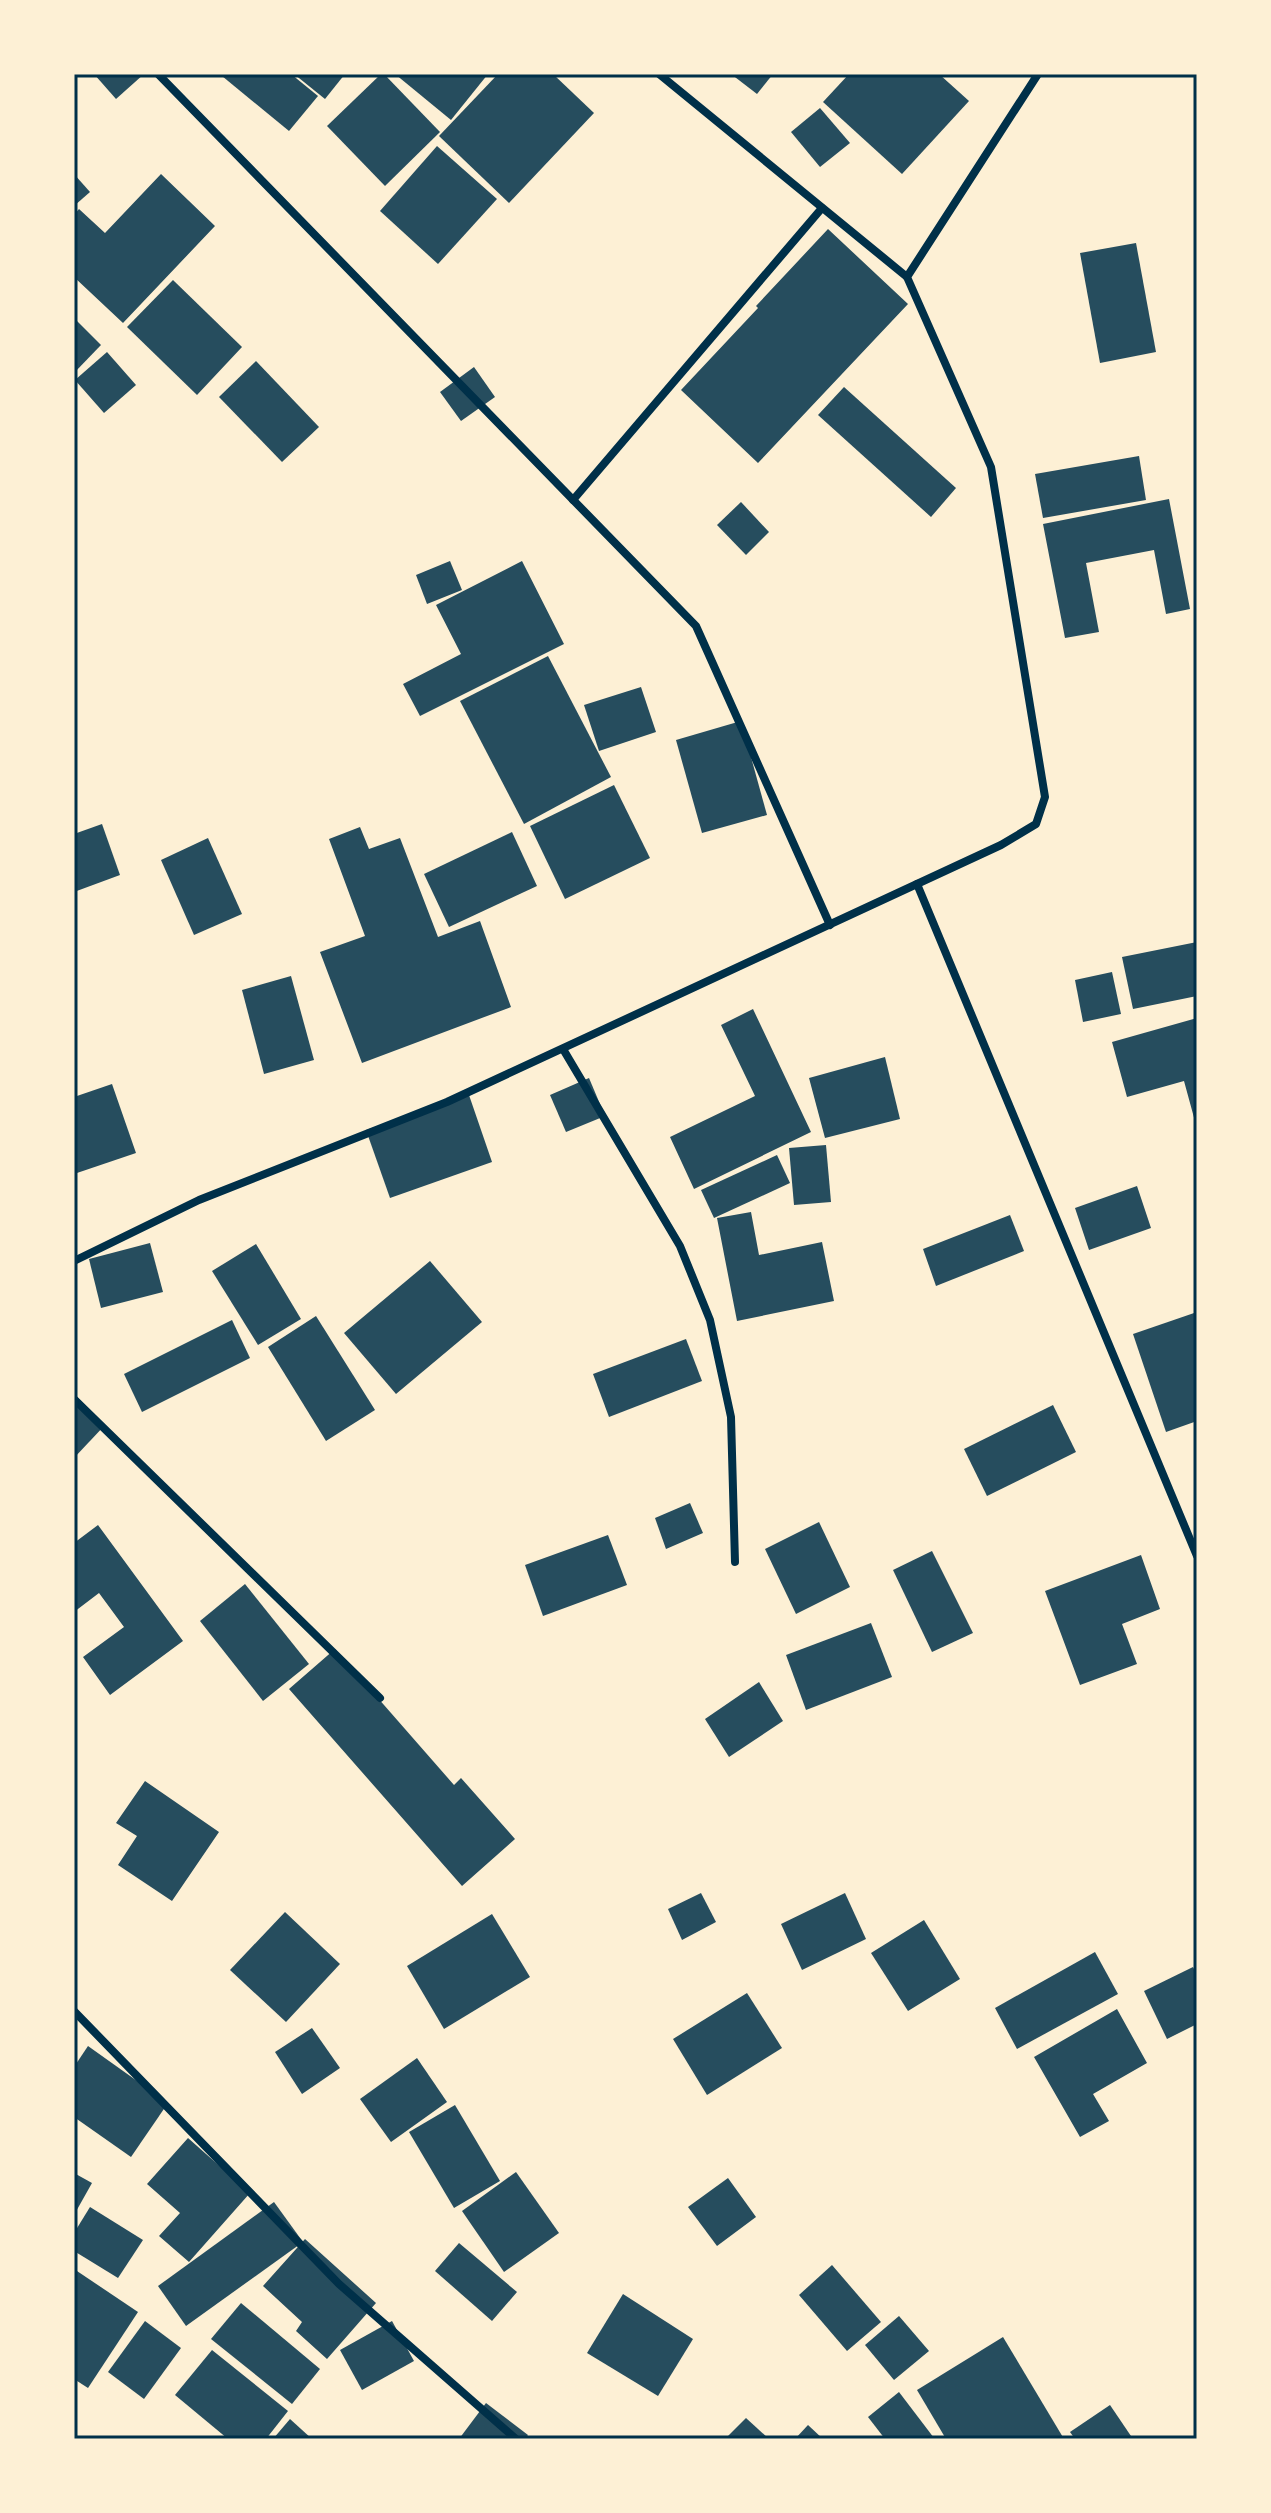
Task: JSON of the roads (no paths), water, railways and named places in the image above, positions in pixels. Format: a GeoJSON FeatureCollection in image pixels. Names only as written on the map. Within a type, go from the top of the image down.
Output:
{"type":"FeatureCollection","features":[{"type":"Feature","properties":{"kind":"street"},"geometry":{"type":"LineString","coordinates":[[158,74],[696,626],[830,925]]}},
{"type":"Feature","properties":{"kind":"street"},"geometry":{"type":"LineString","coordinates":[[74,1261],[199,1200],[447,1102],[1001,845],[1036,824],[1045,797],[991,467],[907,277],[659,74]]}},
{"type":"Feature","properties":{"kind":"street"},"geometry":{"type":"LineString","coordinates":[[907,277],[1038,74]]}},
{"type":"Feature","properties":{"kind":"street"},"geometry":{"type":"LineString","coordinates":[[573,500],[822,208]]}},
{"type":"Feature","properties":{"kind":"street"},"geometry":{"type":"LineString","coordinates":[[917,884],[1197,1556]]}},
{"type":"Feature","properties":{"kind":"street"},"geometry":{"type":"LineString","coordinates":[[563,1049],[680,1246],[710,1320],[731,1417],[735,1562]]}},
{"type":"Feature","properties":{"kind":"street"},"geometry":{"type":"LineString","coordinates":[[74,1399],[380,1698]]}},
{"type":"Feature","properties":{"kind":"street"},"geometry":{"type":"LineString","coordinates":[[74,2011],[339,2284],[516,2439]]}}]}
